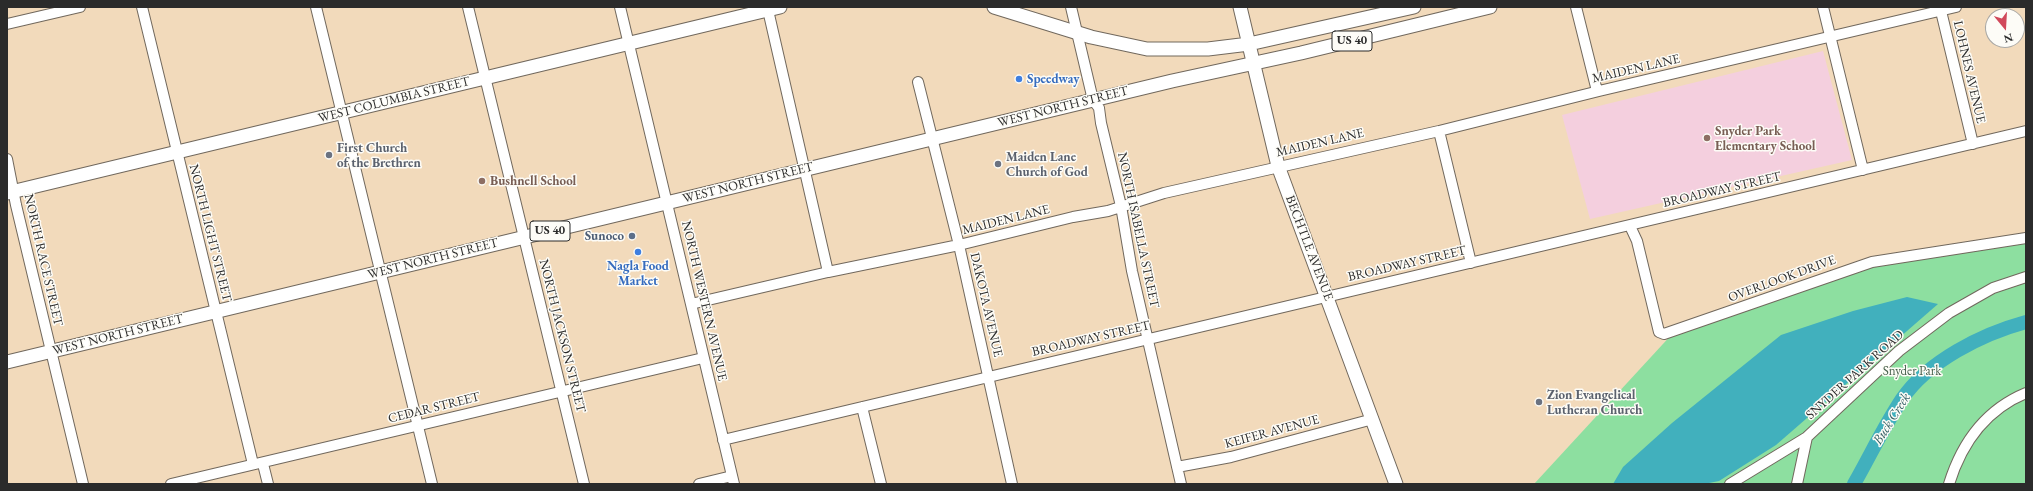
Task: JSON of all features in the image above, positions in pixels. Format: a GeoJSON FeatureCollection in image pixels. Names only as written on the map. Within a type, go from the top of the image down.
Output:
{"type":"FeatureCollection","features":[{"type":"Feature","properties":{"kind":"main road","name":"US 40"},"geometry":{"type":"LineString","coordinates":[[994,7],[1077,33],[1123,45],[1147,49],[1208,49],[1249,44],[1414,7]]}},
{"type":"Feature","properties":{"kind":"main road","name":"BECHTLE AVENUE"},"geometry":{"type":"LineString","coordinates":[[1240,7],[1252,64],[1278,166],[1396,484]]}},
{"type":"Feature","properties":{"kind":"main road","name":"WEST NORTH STREET"},"geometry":{"type":"LineString","coordinates":[[7,362],[1093,100],[1252,64],[1490,7]]}},
{"type":"Feature","properties":{"kind":"main road","name":"WEST COLUMBIA STREET"},"geometry":{"type":"LineString","coordinates":[[10,192],[774,8]]}},
{"type":"Feature","properties":{"kind":"street"},"geometry":{"type":"LineString","coordinates":[[7,24],[80,7]]}},
{"type":"Feature","properties":{"kind":"street","name":"NORTH LIGHT STREET"},"geometry":{"type":"LineString","coordinates":[[142,7],[216,311],[258,464],[268,484]]}},
{"type":"Feature","properties":{"kind":"street"},"geometry":{"type":"LineString","coordinates":[[316,7],[432,484]]}},
{"type":"Feature","properties":{"kind":"street","name":"NORTH JACKSON STREET"},"geometry":{"type":"LineString","coordinates":[[468,7],[584,484]]}},
{"type":"Feature","properties":{"kind":"street","name":"NORTH WESTERN AVENUE"},"geometry":{"type":"LineString","coordinates":[[620,7],[733,480]]}},
{"type":"Feature","properties":{"kind":"street","name":"NORTH ISABELLA STREET"},"geometry":{"type":"LineString","coordinates":[[1071,7],[1093,100],[1099,108],[1101,123],[1121,206],[1132,271],[1181,484]]}},
{"type":"Feature","properties":{"kind":"street"},"geometry":{"type":"LineString","coordinates":[[1576,7],[1597,91]]}},
{"type":"Feature","properties":{"kind":"street"},"geometry":{"type":"LineString","coordinates":[[1823,7],[1863,170]]}},
{"type":"Feature","properties":{"kind":"street","name":"MAIDEN LANE"},"geometry":{"type":"LineString","coordinates":[[691,304],[828,272],[959,245],[1073,217],[1108,211],[1164,193],[1278,166],[1439,131],[1597,91],[1830,37],[1940,9],[1956,7]]}},
{"type":"Feature","properties":{"kind":"street"},"geometry":{"type":"LineString","coordinates":[[774,8],[804,170],[828,272]]}},
{"type":"Feature","properties":{"kind":"street","name":"LOHNES AVENUE"},"geometry":{"type":"LineString","coordinates":[[1940,9],[1973,144]]}},
{"type":"Feature","properties":{"kind":"street","name":"DAKOTA AVENUE"},"geometry":{"type":"LineString","coordinates":[[918,82],[959,245],[1004,441],[1012,484]]}},
{"type":"Feature","properties":{"kind":"street"},"geometry":{"type":"LineString","coordinates":[[1439,131],[1471,263]]}},
{"type":"Feature","properties":{"kind":"street","name":"BROADWAY STREET"},"geometry":{"type":"LineString","coordinates":[[723,440],[2026,131]]}},
{"type":"Feature","properties":{"kind":"street","name":"NORTH RACE STREET"},"geometry":{"type":"LineString","coordinates":[[7,159],[10,192],[51,351],[83,484]]}},
{"type":"Feature","properties":{"kind":"street","name":"OVERLOOK DRIVE"},"geometry":{"type":"LineString","coordinates":[[1630,226],[1637,241],[1659,332],[1664,334],[1872,262],[2026,238]]}},
{"type":"Feature","properties":{"kind":"street","name":"SNYDER PARK ROAD"},"geometry":{"type":"LineString","coordinates":[[1730,484],[1807,437],[1859,387],[1927,329],[1972,298],[1993,288],[2026,277]]}},
{"type":"Feature","properties":{"kind":"street","name":"CEDAR STREET"},"geometry":{"type":"LineString","coordinates":[[171,484],[703,358]]}},
{"type":"Feature","properties":{"kind":"street"},"geometry":{"type":"LineString","coordinates":[[1949,484],[1961,453],[1977,427],[2000,406],[2026,393]]}},
{"type":"Feature","properties":{"kind":"street"},"geometry":{"type":"LineString","coordinates":[[862,407],[881,484]]}},
{"type":"Feature","properties":{"kind":"street","name":"KEIFER AVENUE"},"geometry":{"type":"LineString","coordinates":[[1177,467],[1231,457],[1373,419]]}},
{"type":"Feature","properties":{"kind":"street","name":"SNYDER PARK ROAD"},"geometry":{"type":"LineString","coordinates":[[1797,484],[1807,437]]}},
{"type":"Feature","properties":{"kind":"street"},"geometry":{"type":"LineString","coordinates":[[698,484],[733,480]]}},
{"type":"Feature","properties":{"kind":"shaded area","name":"Snyder Park Elementary School"},"geometry":{"type":"Polygon","coordinates":[[[1823,51],[1852,160],[1590,219],[1562,115],[1823,51]]]}},
{"type":"Feature","properties":{"kind":"green space","name":"Snyder Park"},"geometry":{"type":"Polygon","coordinates":[[[2026,239],[2026,484],[1534,484],[1674,332],[1872,262],[2026,239]]]}},
{"type":"Feature","properties":{"kind":"water"},"geometry":{"type":"Polygon","coordinates":[[[1907,297],[1938,304],[1776,445],[1719,481],[1704,484],[1613,484],[1623,467],[1672,423],[1781,335],[1853,311],[1907,297]]]}},
{"type":"Feature","properties":{"kind":"waterway","name":"Buck Creek"},"geometry":{"type":"LineString","coordinates":[[1854,484],[1895,409],[1913,385],[1941,361],[1957,351],[1992,334],[2026,322]]}},
{"type":"Feature","properties":{"kind":"place","name":"Speedway"},"geometry":{"type":"Point","coordinates":[1019,79]}},
{"type":"Feature","properties":{"kind":"place","name":"Snyder Park Elementary School"},"geometry":{"type":"Point","coordinates":[1707,138]}},
{"type":"Feature","properties":{"kind":"place","name":"First Church of the Brethren"},"geometry":{"type":"Point","coordinates":[329,155]}},
{"type":"Feature","properties":{"kind":"place","name":"Maiden Lane Church of God"},"geometry":{"type":"Point","coordinates":[998,164]}},
{"type":"Feature","properties":{"kind":"place","name":"Bushnell School"},"geometry":{"type":"Point","coordinates":[482,181]}},
{"type":"Feature","properties":{"kind":"place","name":"Sunoco"},"geometry":{"type":"Point","coordinates":[632,236]}},
{"type":"Feature","properties":{"kind":"place","name":"Nagla Food Market"},"geometry":{"type":"Point","coordinates":[638,252]}},
{"type":"Feature","properties":{"kind":"place","name":"Zion Evangelical Lutheran Church"},"geometry":{"type":"Point","coordinates":[1539,402]}}]}
